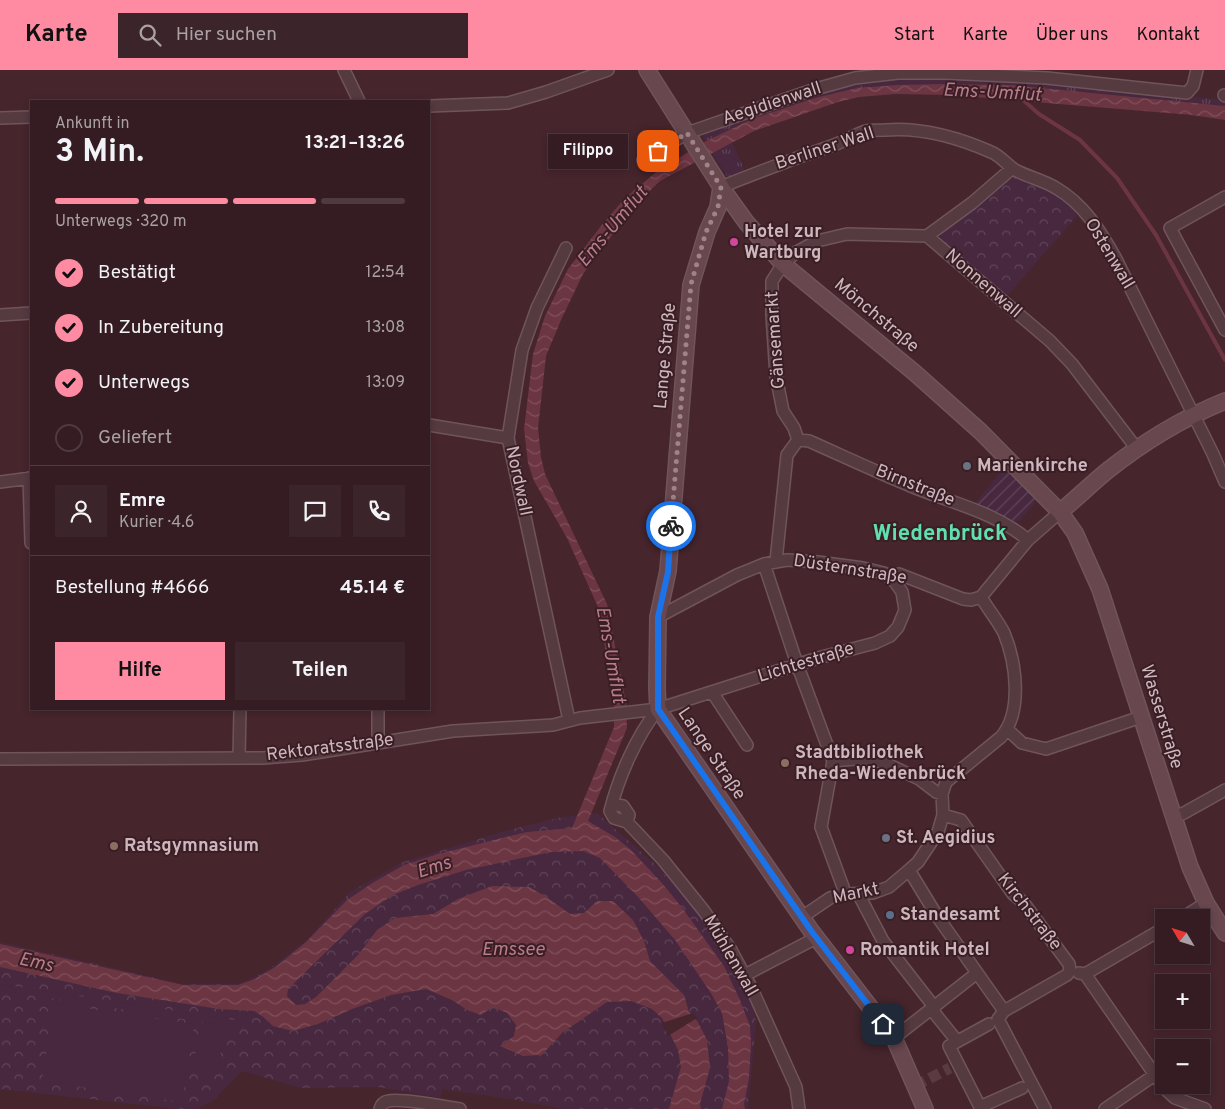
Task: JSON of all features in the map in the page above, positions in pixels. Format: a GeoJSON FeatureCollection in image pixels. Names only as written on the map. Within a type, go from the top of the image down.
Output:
{"type":"FeatureCollection","features":[{"type":"Feature","properties":{"kind":"street"},"geometry":{"type":"LineString","coordinates":[[344,70],[359,100]]}},
{"type":"Feature","properties":{"kind":"street"},"geometry":{"type":"LineString","coordinates":[[430,106],[508,103],[608,70]]}},
{"type":"Feature","properties":{"kind":"street","name":"Mönchstraße"},"geometry":{"type":"LineString","coordinates":[[647,70],[721,187],[746,222],[783,264],[916,374],[982,432],[1060,512]]}},
{"type":"Feature","properties":{"kind":"street","name":"Aegidienwall"},"geometry":{"type":"LineString","coordinates":[[689,136],[812,90],[855,78],[898,73],[945,72],[1049,74],[1187,92],[1193,86],[1197,70]]}},
{"type":"Feature","properties":{"kind":"street"},"geometry":{"type":"LineString","coordinates":[[0,118],[30,117]]}},
{"type":"Feature","properties":{"kind":"street","name":"Berliner Wall"},"geometry":{"type":"LineString","coordinates":[[721,187],[780,162],[833,145],[867,131],[903,128],[936,132],[992,152],[1006,160],[1013,169]]}},
{"type":"Feature","properties":{"kind":"street"},"geometry":{"type":"LineString","coordinates":[[643,160],[689,136]]}},
{"type":"Feature","properties":{"kind":"street"},"geometry":{"type":"LineString","coordinates":[[783,264],[796,252],[817,241],[848,234],[927,236],[972,204],[1013,169]]}},
{"type":"Feature","properties":{"kind":"street","name":"Ostenwall"},"geometry":{"type":"LineString","coordinates":[[1013,169],[1035,177],[1072,198],[1102,234],[1194,416],[1225,482]]}},
{"type":"Feature","properties":{"kind":"street","name":"Lange Straße"},"geometry":{"type":"LineString","coordinates":[[721,187],[718,207],[706,232],[691,284],[668,572],[658,617],[658,709],[738,815],[816,938],[898,1036],[925,1109]]}},
{"type":"Feature","properties":{"kind":"street"},"geometry":{"type":"LineString","coordinates":[[1225,197],[1170,228],[1225,330]]}},
{"type":"Feature","properties":{"kind":"street","name":"Nonnenwall"},"geometry":{"type":"LineString","coordinates":[[927,236],[1072,364],[1137,449]]}},
{"type":"Feature","properties":{"kind":"street","name":"Nordwall"},"geometry":{"type":"LineString","coordinates":[[566,248],[537,308],[522,350],[508,438],[569,720]]}},
{"type":"Feature","properties":{"kind":"street","name":"Gänsemarkt"},"geometry":{"type":"LineString","coordinates":[[783,264],[772,281],[776,376],[783,411],[794,428],[798,440]]}},
{"type":"Feature","properties":{"kind":"street"},"geometry":{"type":"LineString","coordinates":[[0,315],[30,313]]}},
{"type":"Feature","properties":{"kind":"street"},"geometry":{"type":"LineString","coordinates":[[1045,1109],[997,1018],[977,974],[937,916],[909,870],[918,862],[938,832],[943,815],[942,794],[946,782],[1008,730],[1015,706],[1016,690],[1011,658],[1004,633],[981,597],[1028,540],[1106,472],[1137,449],[1194,416],[1225,401]]}},
{"type":"Feature","properties":{"kind":"street"},"geometry":{"type":"LineString","coordinates":[[430,425],[508,438]]}},
{"type":"Feature","properties":{"kind":"street"},"geometry":{"type":"LineString","coordinates":[[776,561],[787,455],[798,440]]}},
{"type":"Feature","properties":{"kind":"street","name":"Birnstraße"},"geometry":{"type":"LineString","coordinates":[[798,440],[809,441],[918,489],[988,515],[1016,530],[1028,540]]}},
{"type":"Feature","properties":{"kind":"street"},"geometry":{"type":"LineString","coordinates":[[0,482],[30,478]]}},
{"type":"Feature","properties":{"kind":"street","name":"Wasserstraße"},"geometry":{"type":"LineString","coordinates":[[1060,512],[1074,533],[1100,589],[1190,867],[1206,903],[1225,933]]}},
{"type":"Feature","properties":{"kind":"street","name":"Düsternstraße"},"geometry":{"type":"LineString","coordinates":[[658,617],[737,576],[764,564],[776,561],[803,560],[863,568],[884,573],[891,578],[899,574],[963,599],[971,600],[981,597]]}},
{"type":"Feature","properties":{"kind":"street"},"geometry":{"type":"LineString","coordinates":[[764,564],[796,664],[833,761],[821,827],[844,894]]}},
{"type":"Feature","properties":{"kind":"street","name":"Lichtestraße"},"geometry":{"type":"LineString","coordinates":[[658,709],[796,664],[890,636],[898,627],[906,610],[902,592],[891,578]]}},
{"type":"Feature","properties":{"kind":"street"},"geometry":{"type":"LineString","coordinates":[[712,692],[747,744]]}},
{"type":"Feature","properties":{"kind":"street","name":"Rektoratsstraße"},"geometry":{"type":"LineString","coordinates":[[0,759],[239,758],[302,755],[453,731],[553,725],[569,720],[658,709]]}},
{"type":"Feature","properties":{"kind":"street","name":"Mühlenwall"},"geometry":{"type":"LineString","coordinates":[[658,709],[648,721],[616,786],[610,811],[614,818],[627,822],[663,860],[704,911],[731,950],[745,976],[796,1087],[799,1109]]}},
{"type":"Feature","properties":{"kind":"street"},"geometry":{"type":"LineString","coordinates":[[239,758],[240,710]]}},
{"type":"Feature","properties":{"kind":"street"},"geometry":{"type":"LineString","coordinates":[[378,710],[378,743]]}},
{"type":"Feature","properties":{"kind":"street"},"geometry":{"type":"LineString","coordinates":[[1008,730],[1022,743],[1046,749],[1141,717]]}},
{"type":"Feature","properties":{"kind":"street"},"geometry":{"type":"LineString","coordinates":[[833,761],[865,758],[885,763],[919,779],[936,792],[942,794]]}},
{"type":"Feature","properties":{"kind":"street"},"geometry":{"type":"LineString","coordinates":[[1173,816],[1184,813],[1225,790]]}},
{"type":"Feature","properties":{"kind":"street","name":"Kirchstraße"},"geometry":{"type":"LineString","coordinates":[[943,815],[961,820],[1012,894],[1023,902],[1069,964],[1070,971]]}},
{"type":"Feature","properties":{"kind":"street","name":"Markt"},"geometry":{"type":"LineString","coordinates":[[802,917],[830,898],[844,894],[859,895],[873,893],[889,887],[909,870]]}},
{"type":"Feature","properties":{"kind":"street"},"geometry":{"type":"LineString","coordinates":[[859,895],[883,941],[957,1041]]}},
{"type":"Feature","properties":{"kind":"street"},"geometry":{"type":"LineString","coordinates":[[1196,909],[1206,903]]}},
{"type":"Feature","properties":{"kind":"street"},"geometry":{"type":"LineString","coordinates":[[1022,1088],[978,1108],[954,1066],[949,1046],[1067,975],[1070,971],[1085,974],[1155,933]]}},
{"type":"Feature","properties":{"kind":"street"},"geometry":{"type":"LineString","coordinates":[[745,976],[816,938]]}},
{"type":"Feature","properties":{"kind":"street"},"geometry":{"type":"LineString","coordinates":[[898,1036],[977,974]]}},
{"type":"Feature","properties":{"kind":"street"},"geometry":{"type":"LineString","coordinates":[[1085,974],[1155,1073]]}},
{"type":"Feature","properties":{"kind":"street"},"geometry":{"type":"LineString","coordinates":[[1105,1109],[1155,1075]]}},
{"type":"Feature","properties":{"kind":"street"},"geometry":{"type":"LineString","coordinates":[[1171,1094],[1175,1098],[1205,1109]]}},
{"type":"Feature","properties":{"kind":"street"},"geometry":{"type":"LineString","coordinates":[[380,1109],[380,1106],[385,1102],[393,1101],[440,1105],[460,1109]]}},
{"type":"Feature","properties":{"kind":"green space"},"geometry":{"type":"Polygon","coordinates":[[[899,75],[982,77],[1225,100],[1225,106],[1012,85],[897,85],[815,98],[751,119],[706,141],[702,135],[750,115],[857,81],[899,75]]]}},
{"type":"Feature","properties":{"kind":"green space"},"geometry":{"type":"Polygon","coordinates":[[[732,142],[745,171],[729,179],[712,153],[732,142]]]}},
{"type":"Feature","properties":{"kind":"green space"},"geometry":{"type":"Polygon","coordinates":[[[1014,176],[1068,203],[1077,216],[1006,297],[941,240],[940,233],[976,208],[1014,176]]]}},
{"type":"Feature","properties":{"kind":"green space"},"geometry":{"type":"Polygon","coordinates":[[[1006,466],[1035,499],[1034,504],[1019,521],[1013,521],[975,503],[1006,466]]]}},
{"type":"Feature","properties":{"kind":"green space"},"geometry":{"type":"Polygon","coordinates":[[[597,813],[657,866],[692,904],[722,942],[751,998],[756,1022],[748,1109],[564,1109],[442,1089],[440,1098],[378,1087],[301,1088],[242,1071],[216,1098],[198,1109],[179,1109],[0,1089],[0,942],[183,984],[238,984],[255,977],[276,964],[307,940],[350,892],[403,862],[505,831],[557,818],[597,813]]]}},
{"type":"Feature","properties":{"kind":"green space"},"geometry":{"type":"Polygon","coordinates":[[[0,984],[241,1021],[240,1028],[0,990],[0,984]]]}},
{"type":"Feature","properties":{"kind":"green space"},"geometry":{"type":"Polygon","coordinates":[[[54,1004],[194,1024],[182,1102],[42,1081],[54,1004]]]}},
{"type":"Feature","properties":{"kind":"green space"},"geometry":{"type":"Polygon","coordinates":[[[200,1025],[224,1028],[218,1073],[193,1069],[200,1025]]]}},
{"type":"Feature","properties":{"kind":"water"},"geometry":{"type":"Polygon","coordinates":[[[943,84],[1012,85],[1225,106],[1225,120],[1192,115],[950,95],[896,94],[859,97],[838,102],[754,131],[660,181],[633,207],[583,274],[546,356],[538,428],[541,457],[545,474],[607,604],[626,703],[627,728],[588,821],[615,837],[631,850],[662,883],[724,966],[750,1026],[749,1078],[744,1104],[745,1109],[722,1109],[729,1081],[728,1048],[722,1013],[712,995],[675,940],[639,898],[600,858],[583,851],[551,852],[466,870],[393,895],[365,914],[288,989],[287,996],[296,1005],[305,1004],[316,997],[359,954],[377,930],[395,918],[433,914],[458,899],[492,886],[529,887],[570,914],[584,913],[597,901],[613,901],[633,920],[644,941],[650,961],[684,995],[689,1012],[698,1022],[707,1040],[710,1068],[700,1104],[701,1109],[669,1109],[681,1067],[678,1050],[662,1018],[652,1009],[631,1001],[607,1002],[562,1033],[542,1055],[523,1056],[500,1046],[514,1036],[516,1025],[507,1013],[493,1007],[481,1015],[426,989],[391,995],[318,1024],[293,1031],[273,1026],[254,1011],[219,1009],[117,993],[0,967],[0,944],[183,985],[238,985],[255,979],[277,966],[306,942],[347,900],[404,865],[438,854],[527,832],[572,828],[614,727],[614,699],[598,607],[567,538],[534,481],[528,463],[524,429],[533,354],[545,316],[568,269],[625,198],[655,173],[706,141],[752,119],[815,98],[857,88],[943,84]]]}},
{"type":"Feature","properties":{"kind":"pier"},"geometry":{"type":"Polygon","coordinates":[[[693,1013],[697,1018],[668,1036],[662,1023],[693,1013]]]}},
{"type":"Feature","properties":{"kind":"waterway","name":"Ems-Umflut"},"geometry":{"type":"LineString","coordinates":[[1023,100],[1039,114],[1080,140],[1117,178],[1156,235],[1225,360]]}},
{"type":"Feature","properties":{"kind":"tunnel"},"geometry":{"type":"LineString","coordinates":[[915,1086],[950,1068]]}},
{"type":"Feature","properties":{"kind":"way so far"},"geometry":{"type":"LineString","coordinates":[[658,151],[687,133],[721,187],[718,207],[706,232],[691,284],[671,526]]}},
{"type":"Feature","properties":{"kind":"place","name":"Filippo"},"geometry":{"type":"Point","coordinates":[658,151]}},
{"type":"Feature","properties":{"kind":"place","name":"Hotel zur Wartburg"},"geometry":{"type":"Point","coordinates":[734,242]}},
{"type":"Feature","properties":{"kind":"place","name":"Marienkirche"},"geometry":{"type":"Point","coordinates":[967,466]}},
{"type":"Feature","properties":{"kind":"place","name":"Stadtbibliothek Rheda-Wiedenbrück"},"geometry":{"type":"Point","coordinates":[785,763]}},
{"type":"Feature","properties":{"kind":"place","name":"St. Aegidius"},"geometry":{"type":"Point","coordinates":[886,838]}},
{"type":"Feature","properties":{"kind":"place","name":"Ratsgymnasium"},"geometry":{"type":"Point","coordinates":[114,846]}},
{"type":"Feature","properties":{"kind":"place","name":"Standesamt"},"geometry":{"type":"Point","coordinates":[890,915]}},
{"type":"Feature","properties":{"kind":"place","name":"Romantik Hotel"},"geometry":{"type":"Point","coordinates":[850,950]}},
{"type":"Feature","properties":{"kind":"district","name":"Wiedenbrück"},"geometry":{"type":"Point","coordinates":[940,534]}},
{"type":"Feature","properties":{"kind":"route"},"geometry":{"type":"LineString","coordinates":[[671,526],[668,572],[658,617],[658,709],[812,932],[883,1024]]}},
{"type":"Feature","properties":{"kind":"water label","name":"Ems"},"geometry":{"type":"Point","coordinates":[434,868]}},
{"type":"Feature","properties":{"kind":"water label","name":"Emssee"},"geometry":{"type":"Point","coordinates":[513,950]}},
{"type":"Feature","properties":{"kind":"water label","name":"Ems"},"geometry":{"type":"Point","coordinates":[36,963]}}]}
